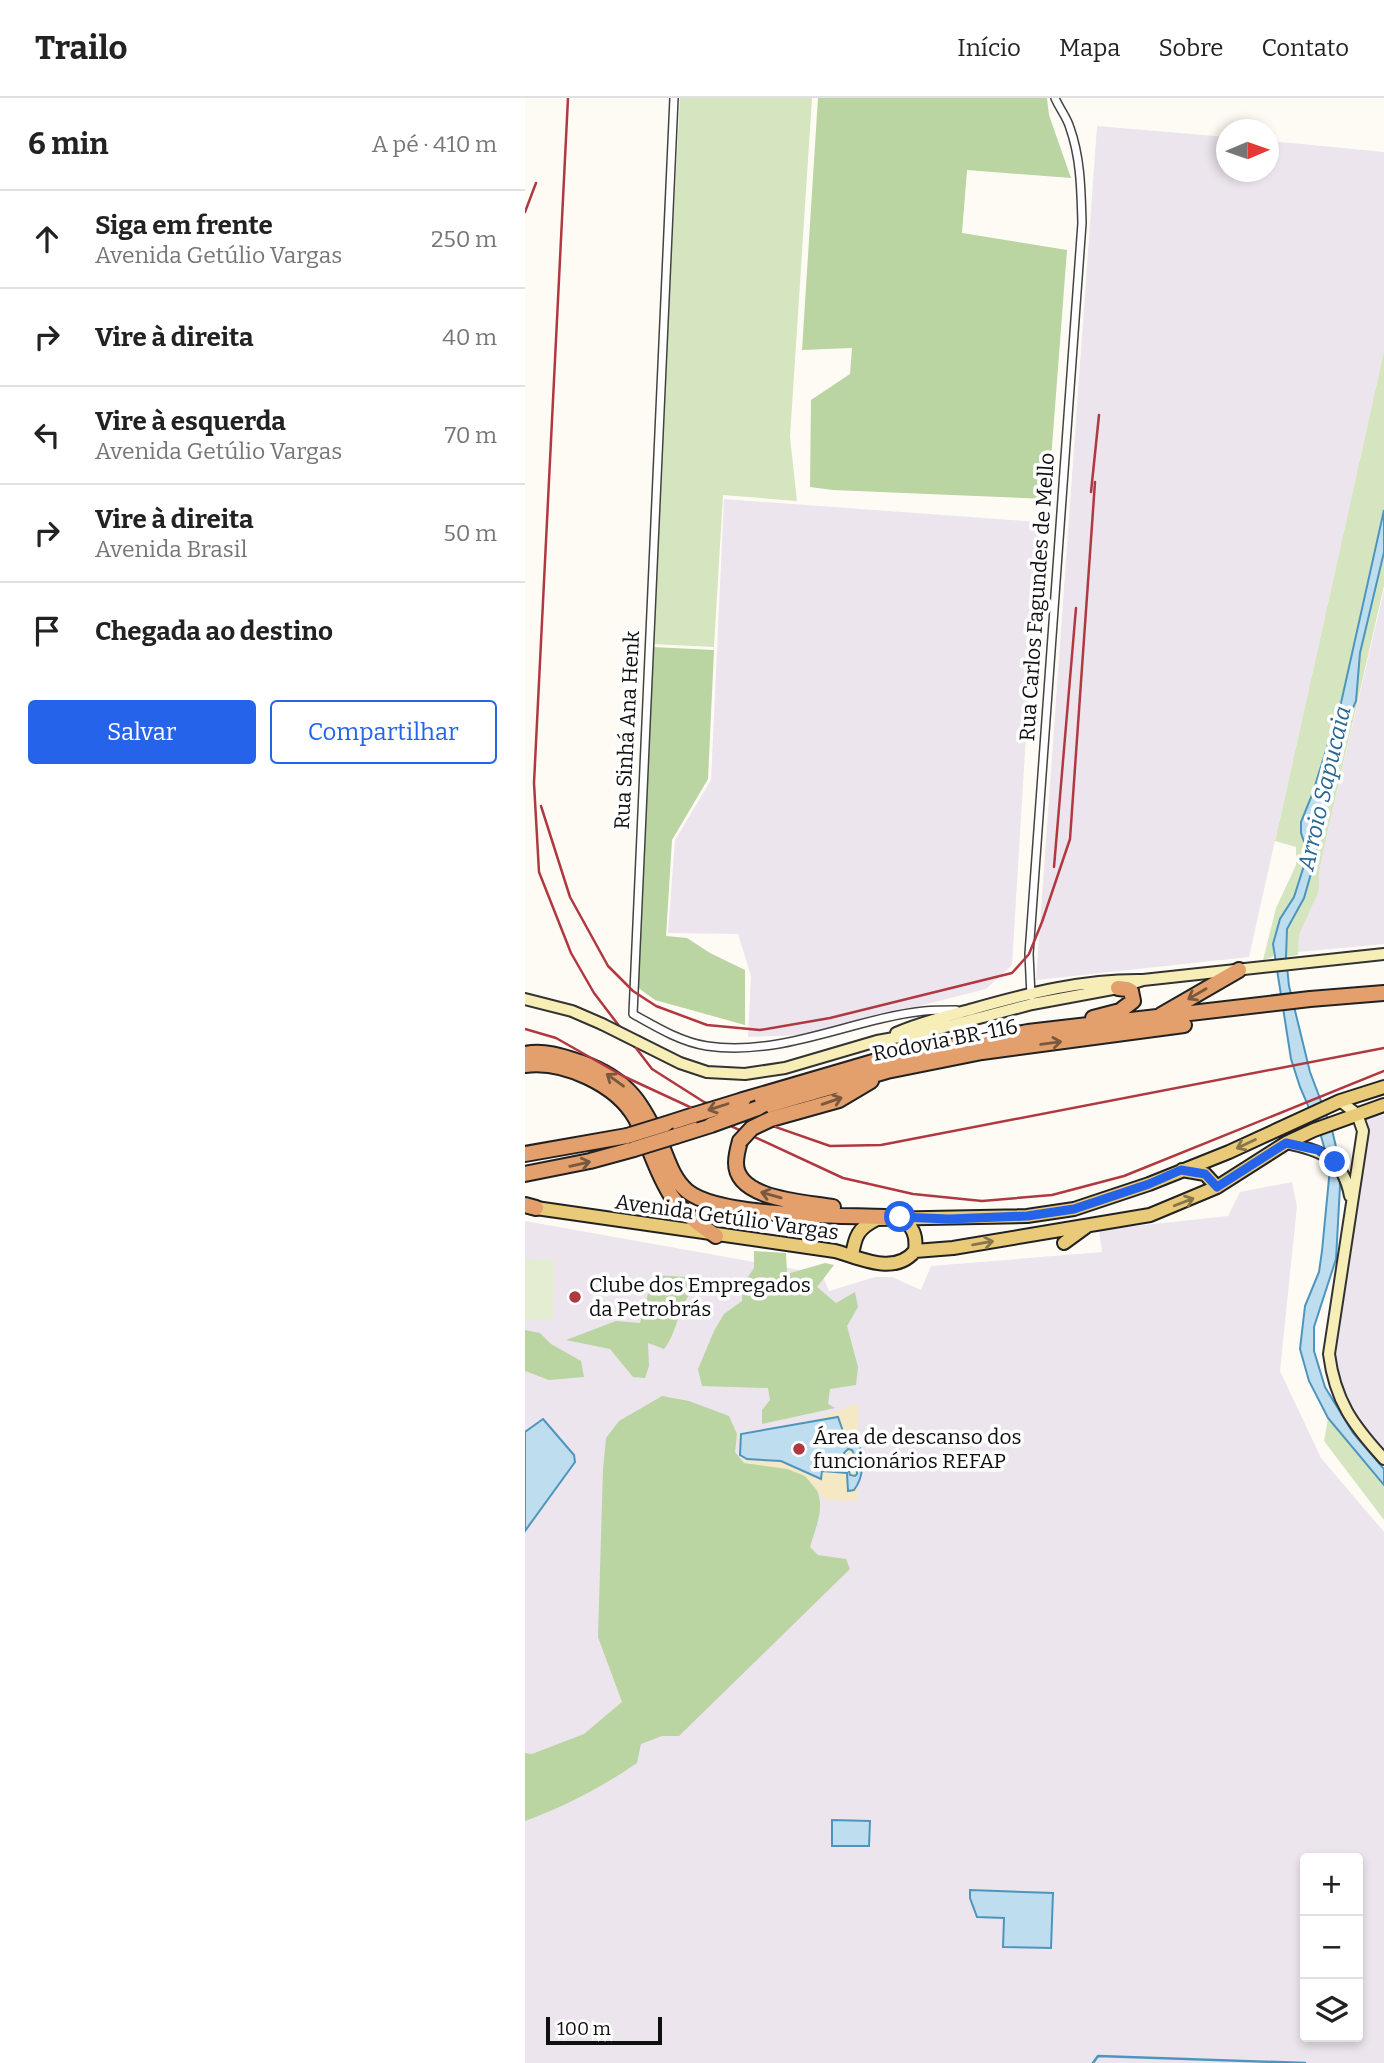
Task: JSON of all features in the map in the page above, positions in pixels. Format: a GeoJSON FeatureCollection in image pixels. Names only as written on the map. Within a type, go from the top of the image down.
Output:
{"type":"FeatureCollection","features":[{"type":"Feature","properties":{"kind":"highway"},"geometry":{"type":"LineString","coordinates":[[1155,1018],[1239,970]]}},
{"type":"Feature","properties":{"kind":"highway"},"geometry":{"type":"LineString","coordinates":[[1055,1029],[1120,1011],[1129,1006],[1133,995],[1127,989],[1118,988]]}},
{"type":"Feature","properties":{"kind":"highway","name":"Rodovia BR-116"},"geometry":{"type":"LineString","coordinates":[[525,1174],[590,1161],[666,1124],[880,1060],[1055,1029],[1267,1009],[1384,993]]}},
{"type":"Feature","properties":{"kind":"highway","name":"Rodovia BR-116"},"geometry":{"type":"LineString","coordinates":[[1311,1004],[1384,1002]]}},
{"type":"Feature","properties":{"kind":"highway","name":"Rodovia BR-116"},"geometry":{"type":"LineString","coordinates":[[525,1154],[587,1143],[631,1142],[676,1136],[758,1108],[887,1071],[982,1052],[1267,1009]]}},
{"type":"Feature","properties":{"kind":"highway"},"geometry":{"type":"LineString","coordinates":[[525,1054],[535,1052],[560,1056],[603,1070],[631,1091],[645,1111],[673,1174],[686,1190],[708,1203],[740,1210],[893,1217]]}},
{"type":"Feature","properties":{"kind":"highway"},"geometry":{"type":"LineString","coordinates":[[525,1065],[537,1063],[570,1070],[600,1085],[621,1100],[634,1116],[673,1198],[693,1220],[716,1236]]}},
{"type":"Feature","properties":{"kind":"highway"},"geometry":{"type":"LineString","coordinates":[[887,1071],[839,1100],[771,1119],[752,1128],[740,1141],[735,1165],[745,1184],[768,1196],[893,1217]]}},
{"type":"Feature","properties":{"kind":"highway"},"geometry":{"type":"LineString","coordinates":[[525,1143],[548,1147],[587,1143]]}},
{"type":"Feature","properties":{"kind":"main road"},"geometry":{"type":"LineString","coordinates":[[972,1015],[1031,992],[1116,979],[1143,980],[1384,954]]}},
{"type":"Feature","properties":{"kind":"main road"},"geometry":{"type":"LineString","coordinates":[[525,999],[572,1011],[680,1063],[707,1072],[745,1074],[785,1068],[877,1041],[919,1023],[1118,988],[1143,980]]}},
{"type":"Feature","properties":{"kind":"main road"},"geometry":{"type":"LineString","coordinates":[[852,1256],[855,1235],[877,1219],[1027,1216],[1074,1209],[1149,1184],[1229,1152],[1338,1102],[1384,1087]]}},
{"type":"Feature","properties":{"kind":"main road"},"geometry":{"type":"LineString","coordinates":[[1338,1102],[1357,1114],[1363,1130],[1329,1354],[1341,1402],[1364,1437],[1384,1459]]}},
{"type":"Feature","properties":{"kind":"main road","name":"Avenida Getúlio Vargas"},"geometry":{"type":"LineString","coordinates":[[529,1207],[835,1251],[885,1265],[909,1258],[915,1251],[953,1248],[1150,1215],[1217,1187],[1286,1143],[1384,1105]]}},
{"type":"Feature","properties":{"kind":"main road"},"geometry":{"type":"LineString","coordinates":[[1286,1143],[1318,1150],[1335,1162],[1348,1185],[1351,1206]]}},
{"type":"Feature","properties":{"kind":"main road"},"geometry":{"type":"LineString","coordinates":[[1181,1170],[1205,1174],[1217,1187]]}},
{"type":"Feature","properties":{"kind":"main road"},"geometry":{"type":"LineString","coordinates":[[893,1217],[910,1224],[914,1232],[915,1251]]}},
{"type":"Feature","properties":{"kind":"main road"},"geometry":{"type":"LineString","coordinates":[[1064,1243],[1088,1225]]}},
{"type":"Feature","properties":{"kind":"street","name":"Rua Sinhá Ana Henk"},"geometry":{"type":"LineString","coordinates":[[674,98],[633,1014],[669,1034],[705,1046],[745,1048],[787,1043],[924,1011],[972,1015]]}},
{"type":"Feature","properties":{"kind":"street","name":"Rua Carlos Fagundes de Mello"},"geometry":{"type":"LineString","coordinates":[[1032,1004],[1029,954],[1082,193],[1077,148],[1069,124],[1055,98]]}},
{"type":"Feature","properties":{"kind":"shaded area"},"geometry":{"type":"Polygon","coordinates":[[[1097,126],[1216,136],[1216,182],[1279,182],[1279,142],[1384,152],[1384,351],[1249,957],[1036,980],[1097,126]]]}},
{"type":"Feature","properties":{"kind":"shaded area"},"geometry":{"type":"Polygon","coordinates":[[[724,499],[1039,522],[1012,965],[986,989],[805,1035],[748,1037],[751,976],[738,934],[668,933],[675,840],[711,780],[724,499]]]}},
{"type":"Feature","properties":{"kind":"shaded area"},"geometry":{"type":"Polygon","coordinates":[[[1384,590],[1384,944],[1298,952],[1299,935],[1319,891],[1319,873],[1327,834],[1384,590]]]}},
{"type":"Feature","properties":{"kind":"shaded area"},"geometry":{"type":"Polygon","coordinates":[[[1384,1115],[1384,1452],[1356,1418],[1342,1395],[1335,1361],[1362,1176],[1366,1120],[1368,1117],[1384,1115]]]}},
{"type":"Feature","properties":{"kind":"shaded area"},"geometry":{"type":"Polygon","coordinates":[[[1292,1182],[1297,1206],[1280,1371],[1321,1458],[1384,1532],[1384,2063],[525,2063],[525,1221],[822,1274],[829,1291],[875,1277],[892,1277],[921,1290],[931,1266],[1102,1252],[1099,1230],[1228,1216],[1240,1192],[1292,1182]]]}},
{"type":"Feature","properties":{"kind":"green space"},"geometry":{"type":"Polygon","coordinates":[[[680,98],[812,98],[790,437],[797,501],[723,495],[714,647],[651,644],[680,98]]]}},
{"type":"Feature","properties":{"kind":"green space"},"geometry":{"type":"Polygon","coordinates":[[[818,98],[1047,98],[1049,115],[1071,178],[967,170],[962,233],[1067,250],[1048,499],[810,487],[811,400],[850,374],[852,348],[802,350],[818,98]]]}},
{"type":"Feature","properties":{"kind":"green space"},"geometry":{"type":"Polygon","coordinates":[[[1384,351],[1384,510],[1341,703],[1301,822],[1301,833],[1308,853],[1294,897],[1280,919],[1273,944],[1273,957],[1263,960],[1276,908],[1296,865],[1296,847],[1275,841],[1384,351]]]}},
{"type":"Feature","properties":{"kind":"green space"},"geometry":{"type":"Polygon","coordinates":[[[1384,552],[1384,586],[1327,834],[1319,873],[1319,891],[1299,935],[1298,955],[1286,957],[1287,929],[1304,898],[1316,856],[1321,819],[1348,719],[1356,701],[1360,653],[1384,552]]]}},
{"type":"Feature","properties":{"kind":"green space"},"geometry":{"type":"Polygon","coordinates":[[[652,647],[714,650],[708,779],[672,840],[666,936],[687,938],[745,970],[745,1025],[655,1000],[637,987],[652,647]]]}},
{"type":"Feature","properties":{"kind":"green space"},"geometry":{"type":"Polygon","coordinates":[[[754,1251],[786,1253],[787,1274],[825,1263],[834,1265],[817,1287],[836,1303],[855,1292],[858,1307],[847,1326],[858,1367],[856,1385],[830,1389],[828,1404],[835,1408],[762,1424],[762,1410],[770,1400],[768,1388],[702,1386],[698,1369],[724,1314],[742,1301],[743,1284],[754,1268],[754,1251]]]}},
{"type":"Feature","properties":{"kind":"green space"},"geometry":{"type":"Polygon","coordinates":[[[525,1259],[554,1260],[553,1320],[525,1320],[525,1259]]]}},
{"type":"Feature","properties":{"kind":"green space"},"geometry":{"type":"Polygon","coordinates":[[[653,1275],[704,1278],[706,1295],[689,1295],[664,1349],[648,1343],[649,1366],[645,1378],[633,1377],[610,1349],[566,1340],[616,1321],[640,1323],[653,1275]]]}},
{"type":"Feature","properties":{"kind":"green space"},"geometry":{"type":"Polygon","coordinates":[[[525,1330],[540,1333],[551,1344],[581,1361],[584,1377],[549,1380],[525,1371],[525,1330]]]}},
{"type":"Feature","properties":{"kind":"green space"},"geometry":{"type":"Polygon","coordinates":[[[662,1396],[689,1401],[729,1416],[737,1434],[735,1452],[744,1463],[792,1470],[811,1481],[817,1491],[820,1508],[810,1547],[818,1555],[846,1559],[850,1569],[679,1736],[662,1736],[641,1744],[637,1763],[624,1772],[569,1802],[525,1821],[525,1753],[532,1754],[584,1734],[622,1702],[598,1637],[606,1438],[619,1421],[662,1396]]]}},
{"type":"Feature","properties":{"kind":"green space"},"geometry":{"type":"Polygon","coordinates":[[[1328,1418],[1384,1485],[1384,1520],[1324,1441],[1328,1418]]]}},
{"type":"Feature","properties":{"kind":"sand","name":"Área de descanso dos funcionários REFAP"},"geometry":{"type":"Polygon","coordinates":[[[858,1403],[857,1501],[825,1500],[805,1476],[787,1469],[744,1463],[737,1434],[805,1424],[858,1403]]]}},
{"type":"Feature","properties":{"kind":"water","name":"Arroio Sapucaia"},"geometry":{"type":"Polygon","coordinates":[[[1384,510],[1384,552],[1360,653],[1356,701],[1348,719],[1321,819],[1316,856],[1304,898],[1287,929],[1286,957],[1289,986],[1310,1072],[1337,1151],[1340,1186],[1336,1259],[1314,1327],[1314,1351],[1325,1387],[1353,1433],[1384,1469],[1384,1485],[1328,1418],[1309,1381],[1300,1349],[1305,1306],[1319,1272],[1330,1168],[1321,1136],[1291,1059],[1273,944],[1280,919],[1294,897],[1308,853],[1301,833],[1301,822],[1341,703],[1384,510]]]}},
{"type":"Feature","properties":{"kind":"water","name":"Área de descanso dos funcionários REFAP"},"geometry":{"type":"Polygon","coordinates":[[[838,1417],[845,1437],[858,1435],[861,1477],[854,1490],[848,1491],[847,1473],[822,1471],[821,1479],[781,1461],[747,1459],[740,1455],[741,1434],[838,1417]],[[848,1449],[844,1453],[850,1475],[855,1476],[856,1458],[852,1450],[848,1449]]]}},
{"type":"Feature","properties":{"kind":"water"},"geometry":{"type":"Polygon","coordinates":[[[543,1419],[574,1455],[575,1462],[525,1531],[525,1432],[543,1419]]]}},
{"type":"Feature","properties":{"kind":"water"},"geometry":{"type":"Polygon","coordinates":[[[832,1820],[870,1821],[869,1846],[832,1846],[832,1820]]]}},
{"type":"Feature","properties":{"kind":"water"},"geometry":{"type":"Polygon","coordinates":[[[970,1890],[1053,1893],[1051,1948],[1003,1947],[1004,1918],[977,1917],[970,1890]]]}},
{"type":"Feature","properties":{"kind":"waterway"},"geometry":{"type":"LineString","coordinates":[[1093,2063],[1098,2056],[1305,2063]]}},
{"type":"Feature","properties":{"kind":"railway"},"geometry":{"type":"LineString","coordinates":[[568,98],[534,783],[539,872],[571,953],[594,993],[652,1069],[704,1102],[830,1146],[881,1145],[1384,1048]]}},
{"type":"Feature","properties":{"kind":"railway"},"geometry":{"type":"LineString","coordinates":[[525,212],[536,183]]}},
{"type":"Feature","properties":{"kind":"railway"},"geometry":{"type":"LineString","coordinates":[[1091,492],[1099,415]]}},
{"type":"Feature","properties":{"kind":"railway"},"geometry":{"type":"LineString","coordinates":[[541,806],[570,897],[608,966],[633,991],[656,1006],[707,1025],[760,1030],[830,1018],[1012,973],[1029,954],[1070,839],[1095,482]]}},
{"type":"Feature","properties":{"kind":"railway"},"geometry":{"type":"LineString","coordinates":[[1054,867],[1076,608]]}},
{"type":"Feature","properties":{"kind":"railway"},"geometry":{"type":"LineString","coordinates":[[525,1029],[556,1038],[623,1076],[843,1178],[913,1194],[982,1201],[1052,1195],[1124,1176],[1384,1071]]}},
{"type":"Feature","properties":{"kind":"place","name":"Clube dos Empregados da Petrobrás"},"geometry":{"type":"Point","coordinates":[575,1297]}},
{"type":"Feature","properties":{"kind":"place","name":"Área de descanso dos funcionários REFAP"},"geometry":{"type":"Point","coordinates":[799,1449]}},
{"type":"Feature","properties":{"kind":"route"},"geometry":{"type":"LineString","coordinates":[[900,1217],[949,1219],[1027,1216],[1074,1209],[1149,1184],[1181,1170],[1205,1174],[1217,1187],[1286,1143],[1318,1150],[1335,1162]]}}]}
